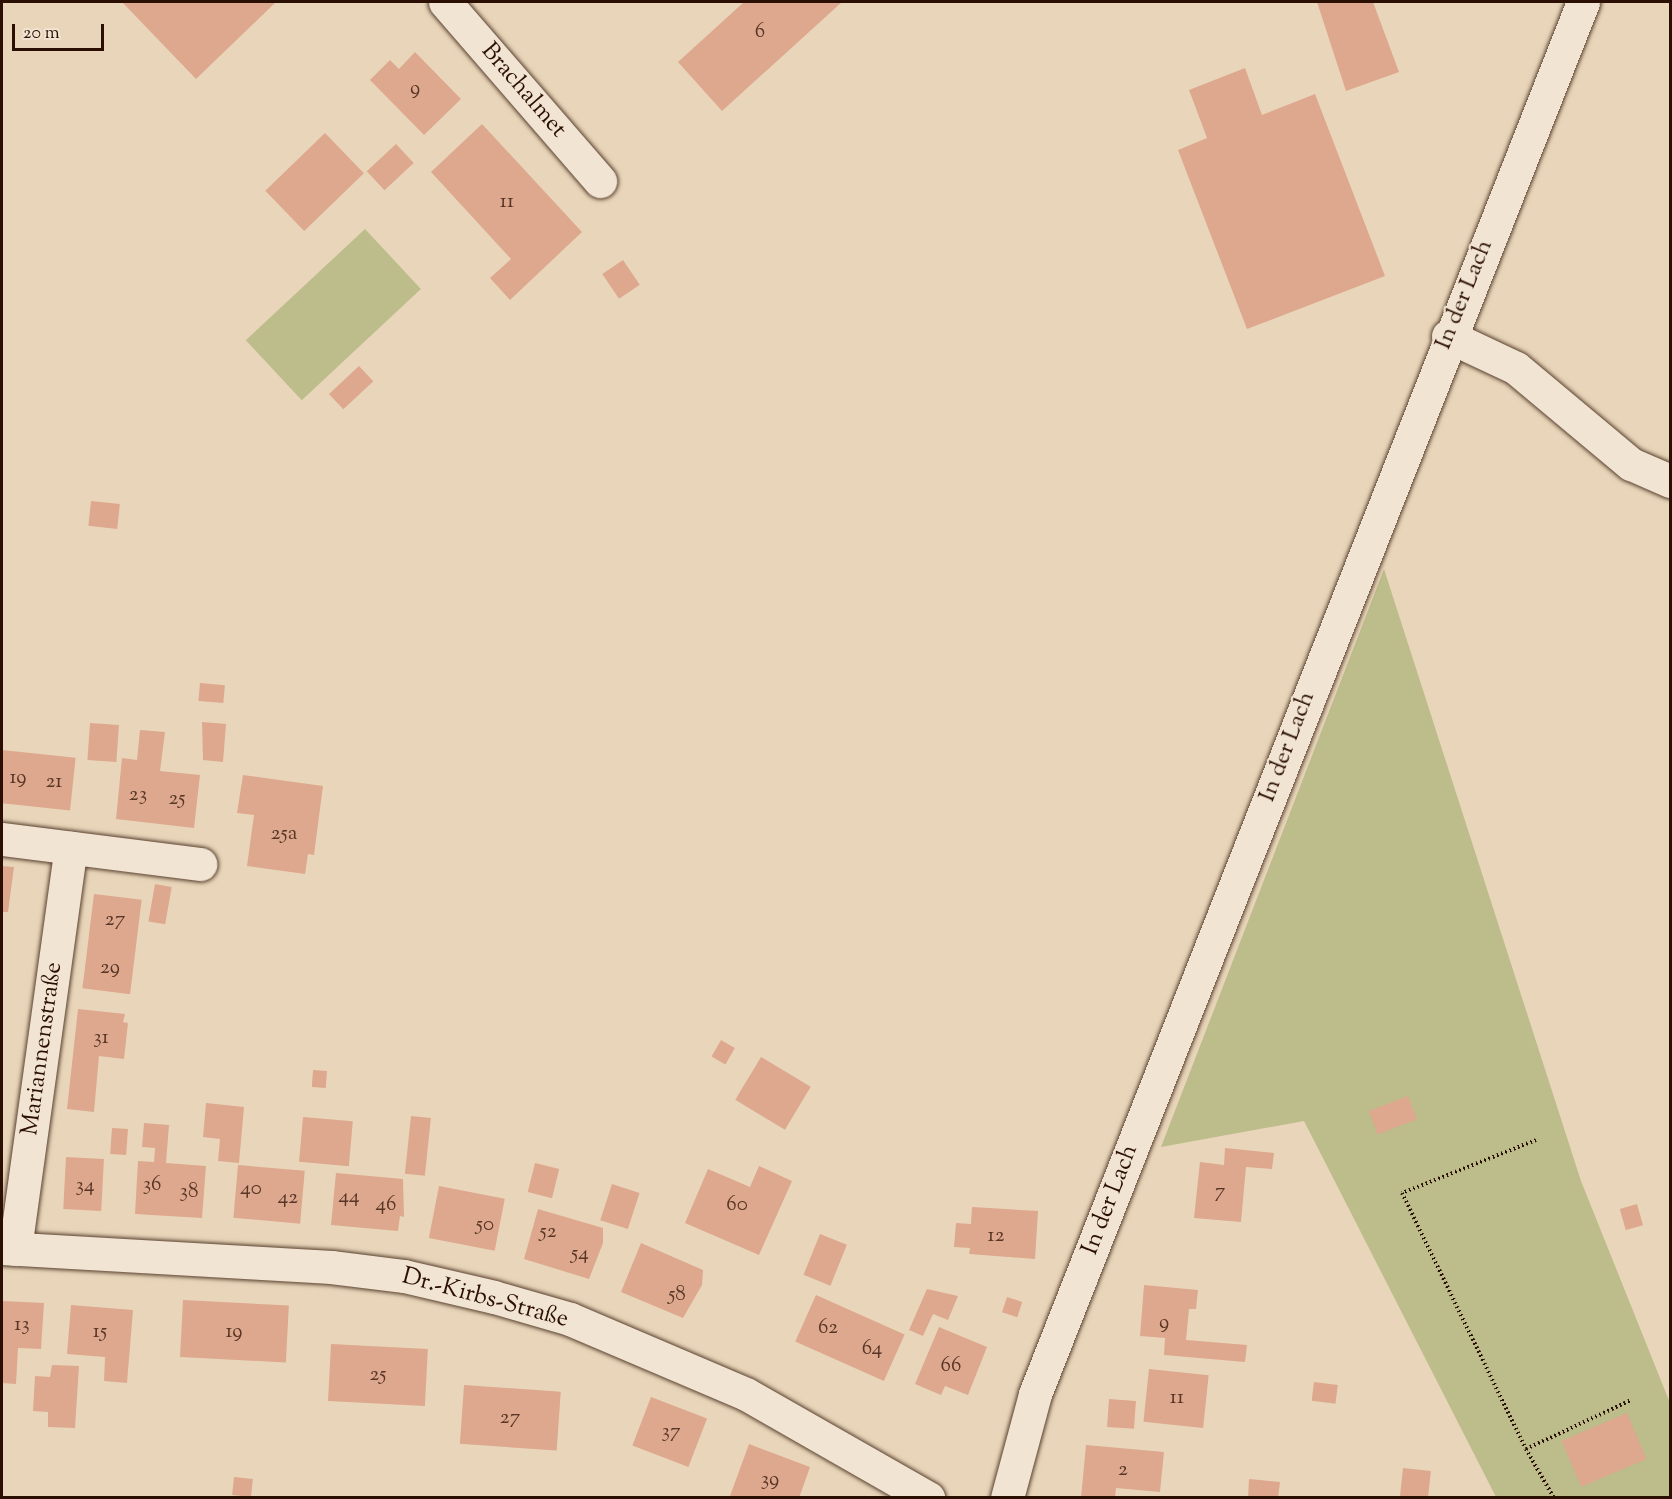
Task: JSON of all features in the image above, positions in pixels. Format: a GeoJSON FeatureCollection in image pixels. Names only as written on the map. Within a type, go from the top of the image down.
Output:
{"type":"FeatureCollection","features":[{"type":"Feature","properties":{"kind":"street","name":"Brachalmet"},"geometry":{"type":"LineString","coordinates":[[445,2],[600,181]]}},
{"type":"Feature","properties":{"kind":"street","name":"In der Lach"},"geometry":{"type":"LineString","coordinates":[[1007,1497],[1035,1394],[1448,336],[1583,2]]}},
{"type":"Feature","properties":{"kind":"street"},"geometry":{"type":"LineString","coordinates":[[1448,336],[1516,368],[1631,465],[1671,481]]}},
{"type":"Feature","properties":{"kind":"street"},"geometry":{"type":"LineString","coordinates":[[2,839],[200,864]]}},
{"type":"Feature","properties":{"kind":"street","name":"Mariannenstraße"},"geometry":{"type":"LineString","coordinates":[[8,1249],[71,848]]}},
{"type":"Feature","properties":{"kind":"street","name":"Dr.-Kirbs-Straße"},"geometry":{"type":"LineString","coordinates":[[8,1249],[331,1268],[404,1276],[494,1297],[570,1319],[746,1394],[928,1497]]}},
{"type":"Feature","properties":{"kind":"path"},"geometry":{"type":"LineString","coordinates":[[1536,1140],[1402,1193],[1526,1449],[1554,1497]]}},
{"type":"Feature","properties":{"kind":"path"},"geometry":{"type":"LineString","coordinates":[[1526,1449],[1631,1400]]}},
{"type":"Feature","properties":{"kind":"shaded area"},"geometry":{"type":"Polygon","coordinates":[[[365,229],[421,289],[302,400],[246,340],[365,229]]]}},
{"type":"Feature","properties":{"kind":"shaded area"},"geometry":{"type":"Polygon","coordinates":[[[1384,569],[1581,1181],[1670,1403],[1670,1497],[1496,1497],[1304,1121],[1161,1147],[1384,569]]]}},
{"type":"Feature","properties":{"kind":"building"},"geometry":{"type":"Polygon","coordinates":[[[122,2],[276,2],[196,79],[122,2]]]}},
{"type":"Feature","properties":{"kind":"building"},"geometry":{"type":"Polygon","coordinates":[[[744,2],[842,2],[722,111],[678,62],[744,2]]]}},
{"type":"Feature","properties":{"kind":"building"},"geometry":{"type":"Polygon","coordinates":[[[1317,2],[1373,2],[1399,72],[1346,91],[1317,2]]]}},
{"type":"Feature","properties":{"kind":"building"},"geometry":{"type":"Polygon","coordinates":[[[415,52],[461,99],[424,135],[370,80],[390,60],[399,69],[415,52]]]}},
{"type":"Feature","properties":{"kind":"building"},"geometry":{"type":"Polygon","coordinates":[[[1245,68],[1262,115],[1315,94],[1385,276],[1247,329],[1178,150],[1207,138],[1189,90],[1245,68]]]}},
{"type":"Feature","properties":{"kind":"building"},"geometry":{"type":"Polygon","coordinates":[[[482,124],[582,232],[510,300],[490,278],[511,259],[431,172],[482,124]]]}},
{"type":"Feature","properties":{"kind":"building"},"geometry":{"type":"Polygon","coordinates":[[[325,133],[364,173],[304,231],[265,191],[325,133]]]}},
{"type":"Feature","properties":{"kind":"building"},"geometry":{"type":"Polygon","coordinates":[[[396,144],[414,163],[384,190],[367,171],[396,144]]]}},
{"type":"Feature","properties":{"kind":"building"},"geometry":{"type":"Polygon","coordinates":[[[623,260],[640,285],[619,299],[602,274],[623,260]]]}},
{"type":"Feature","properties":{"kind":"building"},"geometry":{"type":"Polygon","coordinates":[[[359,366],[373,381],[343,409],[329,394],[359,366]]]}},
{"type":"Feature","properties":{"kind":"building"},"geometry":{"type":"Polygon","coordinates":[[[91,501],[120,504],[117,529],[88,526],[91,501]]]}},
{"type":"Feature","properties":{"kind":"building"},"geometry":{"type":"Polygon","coordinates":[[[200,683],[225,685],[223,703],[198,701],[200,683]]]}},
{"type":"Feature","properties":{"kind":"building"},"geometry":{"type":"Polygon","coordinates":[[[202,722],[226,724],[223,762],[203,760],[202,722]]]}},
{"type":"Feature","properties":{"kind":"building"},"geometry":{"type":"Polygon","coordinates":[[[90,723],[119,725],[116,762],[87,760],[90,723]]]}},
{"type":"Feature","properties":{"kind":"building"},"geometry":{"type":"Polygon","coordinates":[[[140,730],[165,732],[160,771],[200,775],[194,828],[116,819],[122,758],[137,760],[140,730]]]}},
{"type":"Feature","properties":{"kind":"building"},"geometry":{"type":"Polygon","coordinates":[[[2,750],[76,758],[70,810],[2,803],[2,750]]]}},
{"type":"Feature","properties":{"kind":"building"},"geometry":{"type":"Polygon","coordinates":[[[243,775],[323,786],[314,855],[308,854],[305,874],[247,866],[254,815],[237,813],[243,775]]]}},
{"type":"Feature","properties":{"kind":"building"},"geometry":{"type":"Polygon","coordinates":[[[2,866],[14,867],[8,912],[2,912],[2,866]]]}},
{"type":"Feature","properties":{"kind":"building"},"geometry":{"type":"Polygon","coordinates":[[[155,884],[172,887],[165,924],[148,921],[155,884]]]}},
{"type":"Feature","properties":{"kind":"building"},"geometry":{"type":"Polygon","coordinates":[[[94,894],[142,900],[130,994],[82,988],[94,894]]]}},
{"type":"Feature","properties":{"kind":"building"},"geometry":{"type":"Polygon","coordinates":[[[78,1009],[125,1014],[123,1022],[128,1023],[124,1059],[99,1056],[94,1112],[67,1109],[78,1009]]]}},
{"type":"Feature","properties":{"kind":"building"},"geometry":{"type":"Polygon","coordinates":[[[721,1040],[735,1048],[725,1064],[712,1056],[721,1040]]]}},
{"type":"Feature","properties":{"kind":"building"},"geometry":{"type":"Polygon","coordinates":[[[761,1057],[811,1087],[785,1130],[735,1100],[761,1057]]]}},
{"type":"Feature","properties":{"kind":"building"},"geometry":{"type":"Polygon","coordinates":[[[313,1070],[327,1071],[326,1088],[312,1087],[313,1070]]]}},
{"type":"Feature","properties":{"kind":"building"},"geometry":{"type":"Polygon","coordinates":[[[1408,1096],[1417,1119],[1378,1134],[1369,1111],[1408,1096]]]}},
{"type":"Feature","properties":{"kind":"building"},"geometry":{"type":"Polygon","coordinates":[[[206,1103],[244,1107],[239,1163],[218,1161],[220,1139],[203,1137],[206,1103]]]}},
{"type":"Feature","properties":{"kind":"building"},"geometry":{"type":"Polygon","coordinates":[[[411,1116],[431,1118],[425,1176],[405,1174],[411,1116]]]}},
{"type":"Feature","properties":{"kind":"building"},"geometry":{"type":"Polygon","coordinates":[[[303,1117],[353,1121],[349,1166],[299,1162],[303,1117]]]}},
{"type":"Feature","properties":{"kind":"building"},"geometry":{"type":"Polygon","coordinates":[[[144,1123],[169,1125],[166,1163],[206,1166],[202,1218],[135,1214],[138,1161],[154,1162],[155,1148],[142,1147],[144,1123]]]}},
{"type":"Feature","properties":{"kind":"building"},"geometry":{"type":"Polygon","coordinates":[[[112,1128],[128,1129],[126,1155],[110,1154],[112,1128]]]}},
{"type":"Feature","properties":{"kind":"building"},"geometry":{"type":"Polygon","coordinates":[[[1225,1148],[1274,1153],[1272,1169],[1246,1167],[1241,1222],[1194,1218],[1200,1162],[1224,1165],[1225,1148]]]}},
{"type":"Feature","properties":{"kind":"building"},"geometry":{"type":"Polygon","coordinates":[[[66,1157],[104,1159],[101,1211],[63,1209],[66,1157]]]}},
{"type":"Feature","properties":{"kind":"building"},"geometry":{"type":"Polygon","coordinates":[[[535,1163],[559,1169],[552,1198],[528,1192],[535,1163]]]}},
{"type":"Feature","properties":{"kind":"building"},"geometry":{"type":"Polygon","coordinates":[[[238,1165],[305,1171],[300,1224],[233,1218],[238,1165]]]}},
{"type":"Feature","properties":{"kind":"building"},"geometry":{"type":"Polygon","coordinates":[[[759,1166],[792,1181],[759,1255],[685,1223],[708,1169],[750,1187],[759,1166]]]}},
{"type":"Feature","properties":{"kind":"building"},"geometry":{"type":"Polygon","coordinates":[[[336,1173],[403,1179],[404,1217],[400,1216],[398,1231],[331,1225],[336,1173]]]}},
{"type":"Feature","properties":{"kind":"building"},"geometry":{"type":"Polygon","coordinates":[[[612,1184],[640,1193],[628,1229],[600,1220],[612,1184]]]}},
{"type":"Feature","properties":{"kind":"building"},"geometry":{"type":"Polygon","coordinates":[[[439,1186],[505,1199],[495,1251],[429,1238],[439,1186]]]}},
{"type":"Feature","properties":{"kind":"building"},"geometry":{"type":"Polygon","coordinates":[[[1637,1204],[1643,1225],[1626,1230],[1620,1209],[1637,1204]]]}},
{"type":"Feature","properties":{"kind":"building"},"geometry":{"type":"Polygon","coordinates":[[[972,1207],[1038,1211],[1035,1259],[969,1254],[970,1248],[954,1247],[956,1223],[971,1224],[972,1207]]]}},
{"type":"Feature","properties":{"kind":"building"},"geometry":{"type":"Polygon","coordinates":[[[538,1209],[603,1228],[603,1243],[589,1279],[524,1259],[538,1209]]]}},
{"type":"Feature","properties":{"kind":"building"},"geometry":{"type":"Polygon","coordinates":[[[820,1234],[847,1245],[830,1286],[804,1275],[820,1234]]]}},
{"type":"Feature","properties":{"kind":"building"},"geometry":{"type":"Polygon","coordinates":[[[641,1243],[703,1270],[702,1285],[683,1318],[621,1292],[641,1243]]]}},
{"type":"Feature","properties":{"kind":"building"},"geometry":{"type":"Polygon","coordinates":[[[1144,1285],[1198,1290],[1196,1309],[1189,1309],[1186,1340],[1247,1345],[1245,1362],[1164,1355],[1165,1338],[1140,1336],[1144,1285]]]}},
{"type":"Feature","properties":{"kind":"building"},"geometry":{"type":"Polygon","coordinates":[[[927,1289],[958,1296],[948,1320],[933,1314],[923,1336],[909,1330],[927,1289]]]}},
{"type":"Feature","properties":{"kind":"building"},"geometry":{"type":"Polygon","coordinates":[[[816,1295],[905,1334],[884,1381],[795,1342],[816,1295]]]}},
{"type":"Feature","properties":{"kind":"building"},"geometry":{"type":"Polygon","coordinates":[[[1007,1297],[1022,1302],[1017,1317],[1002,1312],[1007,1297]]]}},
{"type":"Feature","properties":{"kind":"building"},"geometry":{"type":"Polygon","coordinates":[[[183,1300],[289,1306],[286,1362],[180,1357],[183,1300]]]}},
{"type":"Feature","properties":{"kind":"building"},"geometry":{"type":"Polygon","coordinates":[[[2,1301],[44,1303],[41,1349],[18,1348],[16,1384],[2,1383],[2,1301]]]}},
{"type":"Feature","properties":{"kind":"building"},"geometry":{"type":"Polygon","coordinates":[[[71,1305],[133,1310],[127,1383],[104,1381],[105,1357],[67,1354],[71,1305]]]}},
{"type":"Feature","properties":{"kind":"building"},"geometry":{"type":"Polygon","coordinates":[[[939,1327],[987,1347],[968,1395],[945,1386],[941,1395],[915,1384],[939,1327]]]}},
{"type":"Feature","properties":{"kind":"building"},"geometry":{"type":"Polygon","coordinates":[[[331,1344],[428,1349],[425,1406],[328,1401],[331,1344]]]}},
{"type":"Feature","properties":{"kind":"building"},"geometry":{"type":"Polygon","coordinates":[[[52,1365],[79,1366],[75,1428],[48,1427],[48,1412],[33,1411],[35,1376],[50,1377],[52,1365]]]}},
{"type":"Feature","properties":{"kind":"building"},"geometry":{"type":"Polygon","coordinates":[[[1149,1369],[1209,1375],[1203,1428],[1143,1422],[1149,1369]]]}},
{"type":"Feature","properties":{"kind":"building"},"geometry":{"type":"Polygon","coordinates":[[[1314,1382],[1338,1385],[1336,1404],[1312,1401],[1314,1382]]]}},
{"type":"Feature","properties":{"kind":"building"},"geometry":{"type":"Polygon","coordinates":[[[464,1385],[561,1392],[557,1451],[460,1444],[464,1385]]]}},
{"type":"Feature","properties":{"kind":"building"},"geometry":{"type":"Polygon","coordinates":[[[651,1397],[707,1419],[688,1467],[632,1446],[651,1397]]]}},
{"type":"Feature","properties":{"kind":"building"},"geometry":{"type":"Polygon","coordinates":[[[1109,1399],[1136,1401],[1134,1429],[1107,1427],[1109,1399]]]}},
{"type":"Feature","properties":{"kind":"building"},"geometry":{"type":"Polygon","coordinates":[[[1627,1413],[1647,1459],[1581,1487],[1562,1441],[1627,1413]]]}},
{"type":"Feature","properties":{"kind":"building"},"geometry":{"type":"Polygon","coordinates":[[[749,1444],[810,1467],[799,1498],[730,1496],[749,1444]]]}},
{"type":"Feature","properties":{"kind":"building"},"geometry":{"type":"Polygon","coordinates":[[[1086,1445],[1164,1452],[1160,1492],[1116,1488],[1115,1498],[1081,1498],[1086,1445]]]}},
{"type":"Feature","properties":{"kind":"building"},"geometry":{"type":"Polygon","coordinates":[[[1403,1468],[1431,1471],[1428,1498],[1400,1498],[1403,1468]]]}},
{"type":"Feature","properties":{"kind":"building"},"geometry":{"type":"Polygon","coordinates":[[[234,1477],[253,1479],[251,1497],[232,1495],[234,1477]]]}},
{"type":"Feature","properties":{"kind":"building"},"geometry":{"type":"Polygon","coordinates":[[[1249,1479],[1280,1482],[1278,1498],[1248,1498],[1249,1479]]]}}]}
